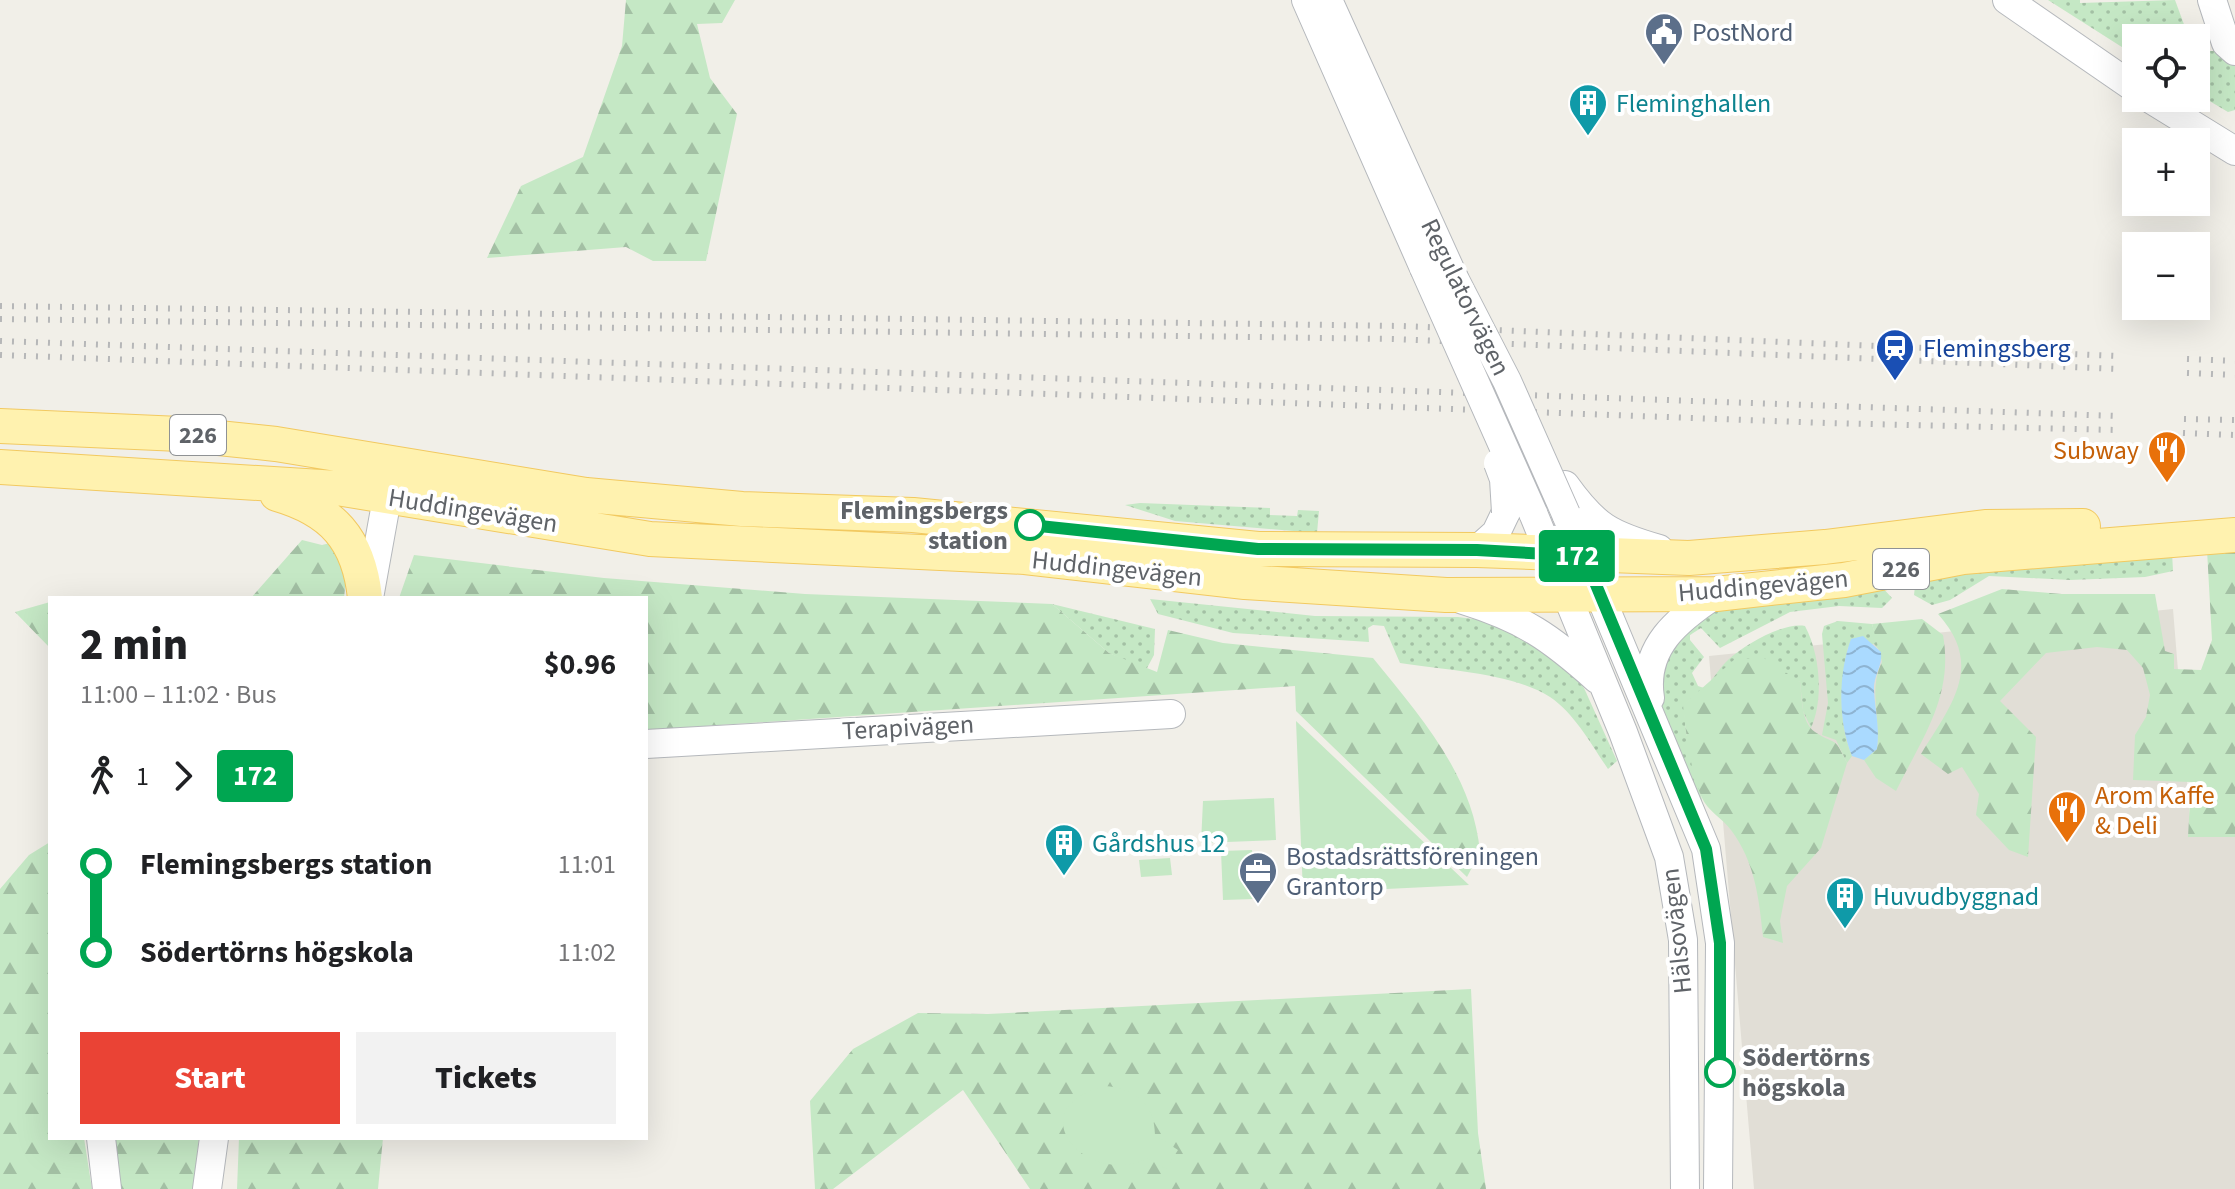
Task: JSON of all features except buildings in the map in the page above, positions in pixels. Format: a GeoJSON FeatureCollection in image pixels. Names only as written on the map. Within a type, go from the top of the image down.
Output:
{"type":"FeatureCollection","features":[{"type":"Feature","properties":{"kind":"main road","name":"Huddingevägen"},"geometry":{"type":"LineString","coordinates":[[0,426],[180,434],[276,444],[586,495],[742,509],[913,515],[1258,549],[1477,550],[1567,556],[1689,558],[1825,547],[1985,527],[2235,523]]}},
{"type":"Feature","properties":{"kind":"main road","name":"Huddingevägen"},"geometry":{"type":"LineString","coordinates":[[0,467],[337,488],[650,539],[1025,557],[1245,582],[1446,595],[1716,594],[1844,580],[1963,557],[2235,535]]}},
{"type":"Feature","properties":{"kind":"main road"},"geometry":{"type":"LineString","coordinates":[[234,482],[305,502],[334,523],[360,566],[367,596]]}},
{"type":"Feature","properties":{"kind":"street","name":"Regulatorvägen"},"geometry":{"type":"LineString","coordinates":[[1306,0],[1424,268],[1504,479],[1520,512],[1567,556],[1601,595]]}},
{"type":"Feature","properties":{"kind":"street","name":"Regulatorvägen"},"geometry":{"type":"LineString","coordinates":[[1328,0],[1454,278],[1535,442],[1576,514],[1567,556],[1567,595]]}},
{"type":"Feature","properties":{"kind":"street"},"geometry":{"type":"LineString","coordinates":[[2007,0],[2122,79]]}},
{"type":"Feature","properties":{"kind":"street"},"geometry":{"type":"LineString","coordinates":[[2212,0],[2226,43],[2235,51]]}},
{"type":"Feature","properties":{"kind":"street"},"geometry":{"type":"LineString","coordinates":[[2172,112],[2235,151]]}},
{"type":"Feature","properties":{"kind":"street"},"geometry":{"type":"LineString","coordinates":[[367,596],[393,463]]}},
{"type":"Feature","properties":{"kind":"street"},"geometry":{"type":"LineString","coordinates":[[1477,550],[1520,512]]}},
{"type":"Feature","properties":{"kind":"street"},"geometry":{"type":"LineString","coordinates":[[1576,514],[1617,537],[1689,558]]}},
{"type":"Feature","properties":{"kind":"street"},"geometry":{"type":"LineString","coordinates":[[1653,715],[1648,686],[1655,652],[1675,623],[1716,594]]}},
{"type":"Feature","properties":{"kind":"street"},"geometry":{"type":"LineString","coordinates":[[1446,595],[1510,615],[1538,630],[1604,685]]}},
{"type":"Feature","properties":{"kind":"street","name":"Hälsovägen"},"geometry":{"type":"LineString","coordinates":[[1567,595],[1669,857],[1683,940],[1685,1189]]}},
{"type":"Feature","properties":{"kind":"street","name":"Hälsovägen"},"geometry":{"type":"LineString","coordinates":[[1601,595],[1706,849],[1720,943],[1718,1189]]}},
{"type":"Feature","properties":{"kind":"street","name":"Terapivägen"},"geometry":{"type":"LineString","coordinates":[[648,744],[1171,714]]}},
{"type":"Feature","properties":{"kind":"street"},"geometry":{"type":"LineString","coordinates":[[101,1140],[107,1189]]}},
{"type":"Feature","properties":{"kind":"street"},"geometry":{"type":"LineString","coordinates":[[207,1189],[214,1140]]}},
{"type":"Feature","properties":{"kind":"shaded area","name":"Södertörns högskola"},"geometry":{"type":"Polygon","coordinates":[[[2173,609],[2191,831],[2235,834],[2235,1189],[1754,1189],[1709,656],[2173,609]]]}},
{"type":"Feature","properties":{"kind":"green space"},"geometry":{"type":"Polygon","coordinates":[[[626,0],[735,0],[722,23],[697,24],[710,78],[737,114],[706,261],[653,261],[626,247],[487,258],[521,186],[583,157],[622,46],[626,0]]]}},
{"type":"Feature","properties":{"kind":"green space"},"geometry":{"type":"Polygon","coordinates":[[[2048,0],[2080,0],[2080,3],[2175,0],[2184,24],[2122,24],[2122,47],[2048,0]]]}},
{"type":"Feature","properties":{"kind":"green space"},"geometry":{"type":"Polygon","coordinates":[[[2210,51],[2219,51],[2235,66],[2235,110],[2228,112],[2210,101],[2210,51]]]}},
{"type":"Feature","properties":{"kind":"green space"},"geometry":{"type":"Polygon","coordinates":[[[1125,505],[1270,508],[1270,515],[1297,516],[1298,510],[1319,511],[1317,533],[1175,521],[1125,505]]]}},
{"type":"Feature","properties":{"kind":"green space"},"geometry":{"type":"Polygon","coordinates":[[[302,540],[322,545],[334,542],[346,579],[344,596],[253,596],[302,540]]]}},
{"type":"Feature","properties":{"kind":"green space"},"geometry":{"type":"Polygon","coordinates":[[[2235,549],[2235,837],[2188,837],[2191,782],[2133,780],[2135,735],[2146,717],[2150,695],[2143,668],[2127,650],[2097,647],[2046,653],[2000,701],[2036,737],[2028,857],[2009,850],[1976,815],[1979,794],[1962,767],[1948,774],[1921,754],[1952,702],[1961,668],[1952,633],[1938,614],[2002,589],[2062,594],[2155,594],[2165,651],[2174,654],[2174,669],[2201,670],[2212,640],[2207,550],[2235,549]]]}},
{"type":"Feature","properties":{"kind":"green space"},"geometry":{"type":"Polygon","coordinates":[[[2172,552],[2173,571],[2145,577],[2070,580],[1989,576],[1950,600],[1932,605],[1914,595],[1915,586],[1929,576],[2172,552]]]}},
{"type":"Feature","properties":{"kind":"green space"},"geometry":{"type":"Polygon","coordinates":[[[414,555],[604,578],[805,594],[1052,604],[1109,653],[1157,672],[1168,630],[1223,643],[1373,658],[1442,748],[1467,797],[1480,852],[1467,877],[1296,711],[1295,686],[648,730],[648,596],[400,596],[414,555]]]}},
{"type":"Feature","properties":{"kind":"green space"},"geometry":{"type":"Polygon","coordinates":[[[1880,585],[1892,598],[1882,608],[1839,606],[1790,612],[1720,648],[1701,628],[1690,635],[1690,640],[1704,657],[1692,673],[1698,686],[1703,688],[1684,705],[1686,732],[1702,800],[1696,803],[1658,704],[1661,650],[1711,606],[1880,585]]]}},
{"type":"Feature","properties":{"kind":"green space"},"geometry":{"type":"Polygon","coordinates":[[[1150,599],[1315,616],[1458,617],[1488,621],[1563,662],[1584,688],[1617,761],[1608,769],[1567,712],[1535,689],[1478,674],[1400,663],[1384,626],[1368,628],[1369,642],[1233,633],[1158,614],[1150,599]]]}},
{"type":"Feature","properties":{"kind":"green space"},"geometry":{"type":"Polygon","coordinates":[[[48,603],[48,646],[15,612],[48,603]]]}},
{"type":"Feature","properties":{"kind":"green space"},"geometry":{"type":"Polygon","coordinates":[[[1052,604],[1155,629],[1154,655],[1146,670],[1109,653],[1052,604]]]}},
{"type":"Feature","properties":{"kind":"green space"},"geometry":{"type":"Polygon","coordinates":[[[1922,619],[1943,635],[1944,678],[1933,716],[1896,791],[1876,778],[1864,760],[1877,749],[1878,738],[1875,694],[1882,662],[1872,624],[1922,619]]]}},
{"type":"Feature","properties":{"kind":"green space"},"geometry":{"type":"Polygon","coordinates":[[[1838,621],[1872,624],[1881,652],[1874,644],[1848,647],[1842,702],[1844,730],[1852,756],[1847,763],[1836,740],[1822,735],[1828,703],[1822,634],[1824,626],[1838,621]]]}},
{"type":"Feature","properties":{"kind":"green space"},"geometry":{"type":"Polygon","coordinates":[[[1805,626],[1817,663],[1819,690],[1811,728],[1803,711],[1800,682],[1735,660],[1709,683],[1729,659],[1754,641],[1786,628],[1805,626]]]}},
{"type":"Feature","properties":{"kind":"green space"},"geometry":{"type":"Polygon","coordinates":[[[1764,658],[1800,682],[1803,709],[1810,728],[1837,744],[1847,763],[1821,848],[1787,886],[1780,921],[1783,943],[1763,937],[1757,894],[1746,855],[1731,830],[1702,798],[1687,740],[1683,705],[1735,659],[1764,658]]]}},
{"type":"Feature","properties":{"kind":"green space"},"geometry":{"type":"Polygon","coordinates":[[[1296,721],[1469,885],[1303,893],[1296,721]]]}},
{"type":"Feature","properties":{"kind":"green space"},"geometry":{"type":"Polygon","coordinates":[[[1274,798],[1276,840],[1201,843],[1203,801],[1274,798]]]}},
{"type":"Feature","properties":{"kind":"green space"},"geometry":{"type":"Polygon","coordinates":[[[48,843],[48,1140],[84,1140],[92,1189],[0,1189],[0,889],[29,855],[48,843]]]}},
{"type":"Feature","properties":{"kind":"green space"},"geometry":{"type":"Polygon","coordinates":[[[1252,850],[1254,899],[1223,900],[1221,851],[1252,850]]]}},
{"type":"Feature","properties":{"kind":"green space"},"geometry":{"type":"Polygon","coordinates":[[[1170,858],[1172,875],[1141,877],[1139,860],[1170,858]]]}},
{"type":"Feature","properties":{"kind":"green space"},"geometry":{"type":"Polygon","coordinates":[[[1471,989],[1478,1133],[1486,1189],[1030,1189],[963,1090],[833,1189],[815,1189],[810,1101],[853,1049],[918,1013],[988,1014],[1471,989]]]}},
{"type":"Feature","properties":{"kind":"green space"},"geometry":{"type":"Polygon","coordinates":[[[1105,1086],[1134,1094],[1147,1106],[1155,1135],[1178,1150],[1166,1169],[1148,1158],[1125,1165],[1103,1163],[1084,1155],[1070,1142],[1063,1127],[1066,1111],[1079,1097],[1105,1086]]]}},
{"type":"Feature","properties":{"kind":"green space"},"geometry":{"type":"Polygon","coordinates":[[[111,1140],[199,1140],[193,1189],[117,1189],[111,1140]]]}},
{"type":"Feature","properties":{"kind":"green space"},"geometry":{"type":"Polygon","coordinates":[[[239,1140],[383,1140],[378,1189],[237,1189],[239,1140]]]}},
{"type":"Feature","properties":{"kind":"water"},"geometry":{"type":"Polygon","coordinates":[[[1863,636],[1881,652],[1874,685],[1877,749],[1864,760],[1852,756],[1844,728],[1841,698],[1851,639],[1863,636]]]}},
{"type":"Feature","properties":{"kind":"railway"},"geometry":{"type":"LineString","coordinates":[[0,306],[1401,326],[2119,356]]}},
{"type":"Feature","properties":{"kind":"railway"},"geometry":{"type":"LineString","coordinates":[[0,319],[1393,339],[2119,369]]}},
{"type":"Feature","properties":{"kind":"railway"},"geometry":{"type":"LineString","coordinates":[[0,341],[2118,416]]}},
{"type":"Feature","properties":{"kind":"railway"},"geometry":{"type":"LineString","coordinates":[[0,355],[1827,423],[2116,430]]}},
{"type":"Feature","properties":{"kind":"railway"},"geometry":{"type":"LineString","coordinates":[[2187,359],[2235,361]]}},
{"type":"Feature","properties":{"kind":"railway"},"geometry":{"type":"LineString","coordinates":[[2187,373],[2235,375]]}},
{"type":"Feature","properties":{"kind":"railway"},"geometry":{"type":"LineString","coordinates":[[2184,419],[2235,420]]}},
{"type":"Feature","properties":{"kind":"railway"},"geometry":{"type":"LineString","coordinates":[[2183,433],[2235,435]]}},
{"type":"Feature","properties":{"kind":"bus line","name":"172"},"geometry":{"type":"LineString","coordinates":[[1030,525],[1258,549],[1477,550],[1584,556],[1653,715],[1706,849],[1720,943],[1720,1072]]}},
{"type":"Feature","properties":{"kind":"place","name":"PostNord"},"geometry":{"type":"Point","coordinates":[1664,66]}},
{"type":"Feature","properties":{"kind":"place","name":"Fleminghallen"},"geometry":{"type":"Point","coordinates":[1588,137]}},
{"type":"Feature","properties":{"kind":"place","name":"Flemingsberg"},"geometry":{"type":"Point","coordinates":[1895,382]}},
{"type":"Feature","properties":{"kind":"place","name":"Subway"},"geometry":{"type":"Point","coordinates":[2167,484]}},
{"type":"Feature","properties":{"kind":"place","name":"Flemingsbergs station"},"geometry":{"type":"Point","coordinates":[1030,525]}},
{"type":"Feature","properties":{"kind":"place","name":"Arom Kaffe & Deli"},"geometry":{"type":"Point","coordinates":[2067,844]}},
{"type":"Feature","properties":{"kind":"place","name":"Gårdshus 12"},"geometry":{"type":"Point","coordinates":[1064,877]}},
{"type":"Feature","properties":{"kind":"place","name":"Bostadsrättsföreningen Grantorp"},"geometry":{"type":"Point","coordinates":[1258,905]}},
{"type":"Feature","properties":{"kind":"place","name":"Huvudbyggnad"},"geometry":{"type":"Point","coordinates":[1845,930]}},
{"type":"Feature","properties":{"kind":"place","name":"Södertörns högskola"},"geometry":{"type":"Point","coordinates":[1720,1072]}}]}
